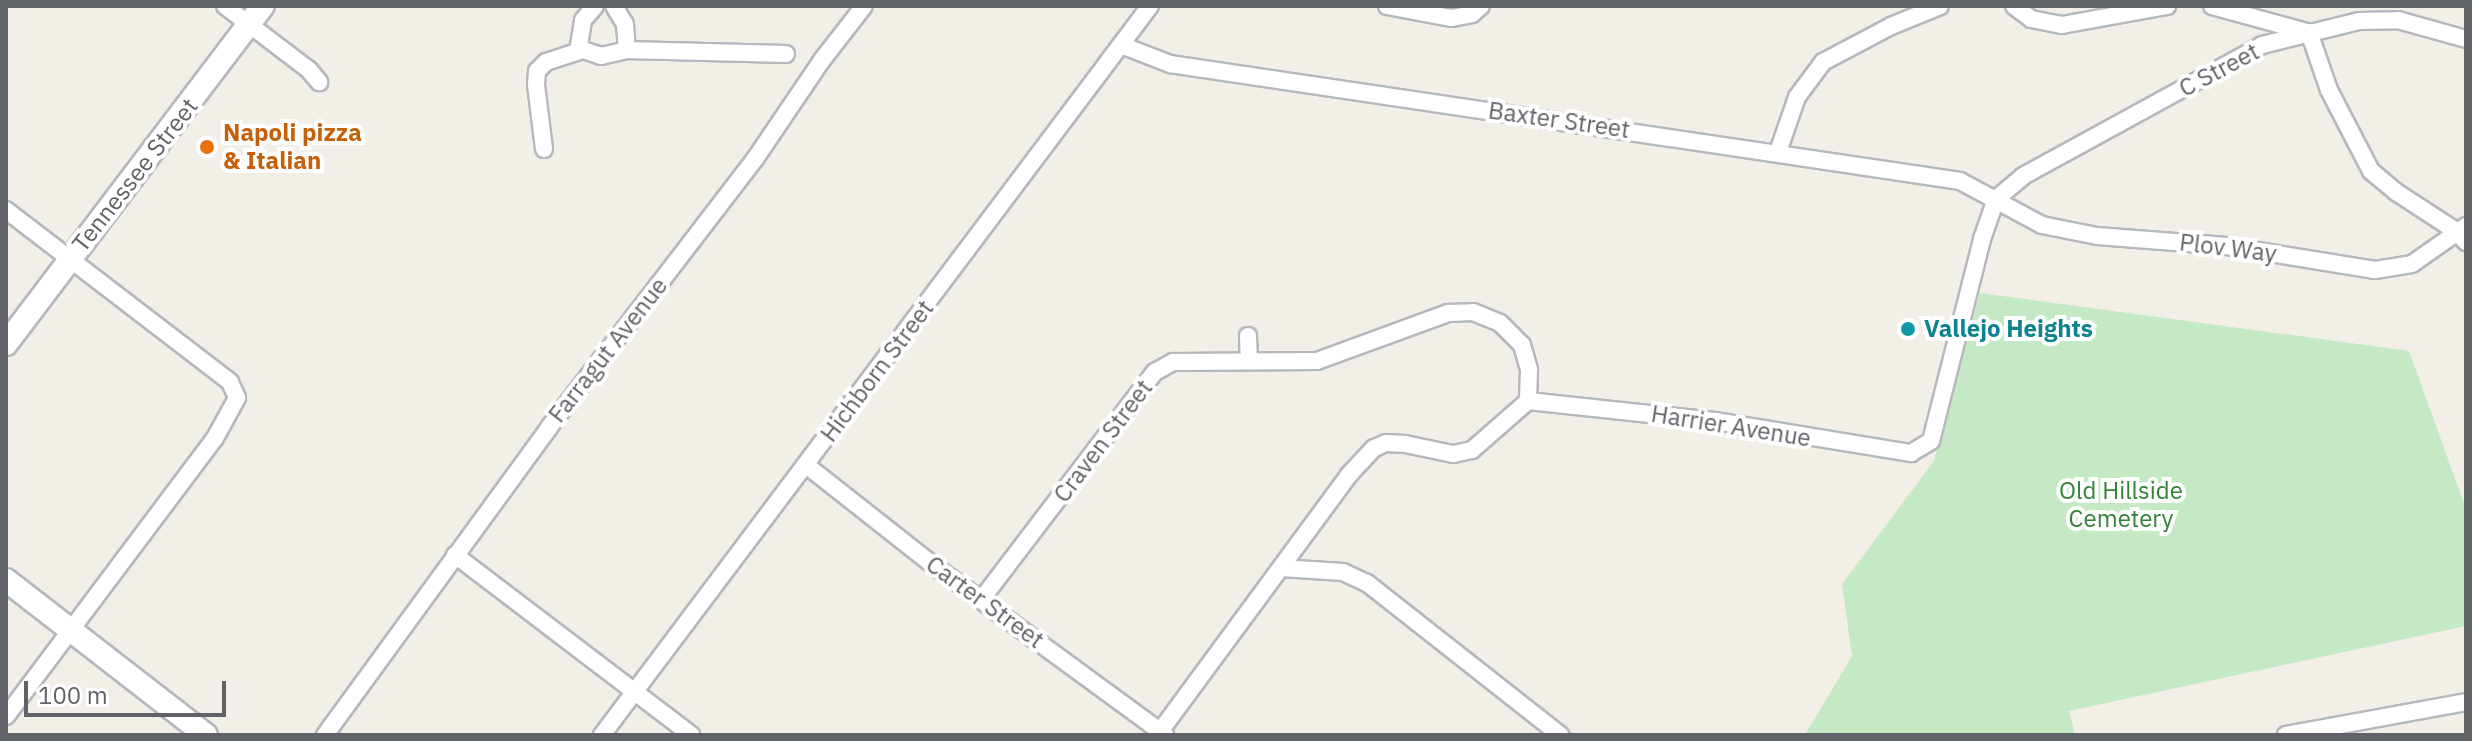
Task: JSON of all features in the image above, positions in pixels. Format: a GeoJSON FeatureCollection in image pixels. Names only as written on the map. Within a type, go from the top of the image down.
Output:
{"type":"FeatureCollection","features":[{"type":"Feature","properties":{"kind":"main road","name":"Tennessee Street"},"geometry":{"type":"LineString","coordinates":[[6,344],[263,6]]}},
{"type":"Feature","properties":{"kind":"main road"},"geometry":{"type":"LineString","coordinates":[[6,580],[69,632],[206,735]]}},
{"type":"Feature","properties":{"kind":"street"},"geometry":{"type":"LineString","coordinates":[[225,6],[309,70],[319,82]]}},
{"type":"Feature","properties":{"kind":"street"},"geometry":{"type":"LineString","coordinates":[[595,6],[583,20],[579,46],[601,56],[627,50],[786,54]]}},
{"type":"Feature","properties":{"kind":"street"},"geometry":{"type":"LineString","coordinates":[[614,6],[625,24],[627,50]]}},
{"type":"Feature","properties":{"kind":"street","name":"Farragut Avenue"},"geometry":{"type":"LineString","coordinates":[[325,735],[455,555],[755,159],[822,60],[864,6]]}},
{"type":"Feature","properties":{"kind":"street","name":"Hichborn Street"},"geometry":{"type":"LineString","coordinates":[[602,735],[1150,6]]}},
{"type":"Feature","properties":{"kind":"street"},"geometry":{"type":"LineString","coordinates":[[1387,6],[1452,18],[1472,14],[1481,6]]}},
{"type":"Feature","properties":{"kind":"street"},"geometry":{"type":"LineString","coordinates":[[1778,152],[1797,97],[1823,62],[1940,6]]}},
{"type":"Feature","properties":{"kind":"street"},"geometry":{"type":"LineString","coordinates":[[2014,6],[2031,19],[2062,25],[2167,6]]}},
{"type":"Feature","properties":{"kind":"street"},"geometry":{"type":"LineString","coordinates":[[2212,6],[2309,32],[2329,90],[2371,171],[2396,192],[2463,233]]}},
{"type":"Feature","properties":{"kind":"street","name":"C Street"},"geometry":{"type":"LineString","coordinates":[[1996,199],[2023,176],[2262,45],[2359,21],[2398,20],[2466,39]]}},
{"type":"Feature","properties":{"kind":"street","name":"Baxter Street"},"geometry":{"type":"LineString","coordinates":[[1121,45],[1170,64],[1960,181],[1996,199]]}},
{"type":"Feature","properties":{"kind":"street"},"geometry":{"type":"LineString","coordinates":[[544,149],[537,71],[546,62],[583,50]]}},
{"type":"Feature","properties":{"kind":"street","name":"Plov Way"},"geometry":{"type":"LineString","coordinates":[[1996,199],[2042,225],[2097,236],[2227,246],[2375,270],[2412,264],[2463,233]]}},
{"type":"Feature","properties":{"kind":"street","name":"Harrier Avenue"},"geometry":{"type":"LineString","coordinates":[[1528,401],[1715,421],[1911,453],[1931,441],[1982,239],[1996,199]]}},
{"type":"Feature","properties":{"kind":"street"},"geometry":{"type":"LineString","coordinates":[[6,210],[230,382],[237,398],[223,426],[6,716]]}},
{"type":"Feature","properties":{"kind":"street","name":"Craven Street"},"geometry":{"type":"LineString","coordinates":[[981,600],[1155,372],[1173,362],[1317,361],[1448,313],[1473,312],[1500,323],[1522,345],[1529,370],[1528,401]]}},
{"type":"Feature","properties":{"kind":"street"},"geometry":{"type":"LineString","coordinates":[[1248,336],[1249,361]]}},
{"type":"Feature","properties":{"kind":"street"},"geometry":{"type":"LineString","coordinates":[[1161,734],[1349,475],[1374,448],[1386,443],[1453,454],[1472,450],[1528,401]]}},
{"type":"Feature","properties":{"kind":"street","name":"Carter Street"},"geometry":{"type":"LineString","coordinates":[[806,465],[1161,734]]}},
{"type":"Feature","properties":{"kind":"street"},"geometry":{"type":"LineString","coordinates":[[455,555],[691,735]]}},
{"type":"Feature","properties":{"kind":"street"},"geometry":{"type":"LineString","coordinates":[[1281,568],[1343,572],[1367,583],[1560,735]]}},
{"type":"Feature","properties":{"kind":"street"},"geometry":{"type":"LineString","coordinates":[[2286,735],[2466,702]]}},
{"type":"Feature","properties":{"kind":"green space","name":"Old Hillside Cemetery"},"geometry":{"type":"Polygon","coordinates":[[[1980,293],[2409,351],[2466,509],[2466,626],[2069,711],[2075,735],[1805,735],[1852,656],[1842,584],[1934,461],[1980,293]]]}},
{"type":"Feature","properties":{"kind":"place","name":"Napoli pizza & Italian"},"geometry":{"type":"Point","coordinates":[207,147]}},
{"type":"Feature","properties":{"kind":"place","name":"Vallejo Heights"},"geometry":{"type":"Point","coordinates":[1908,329]}}]}
